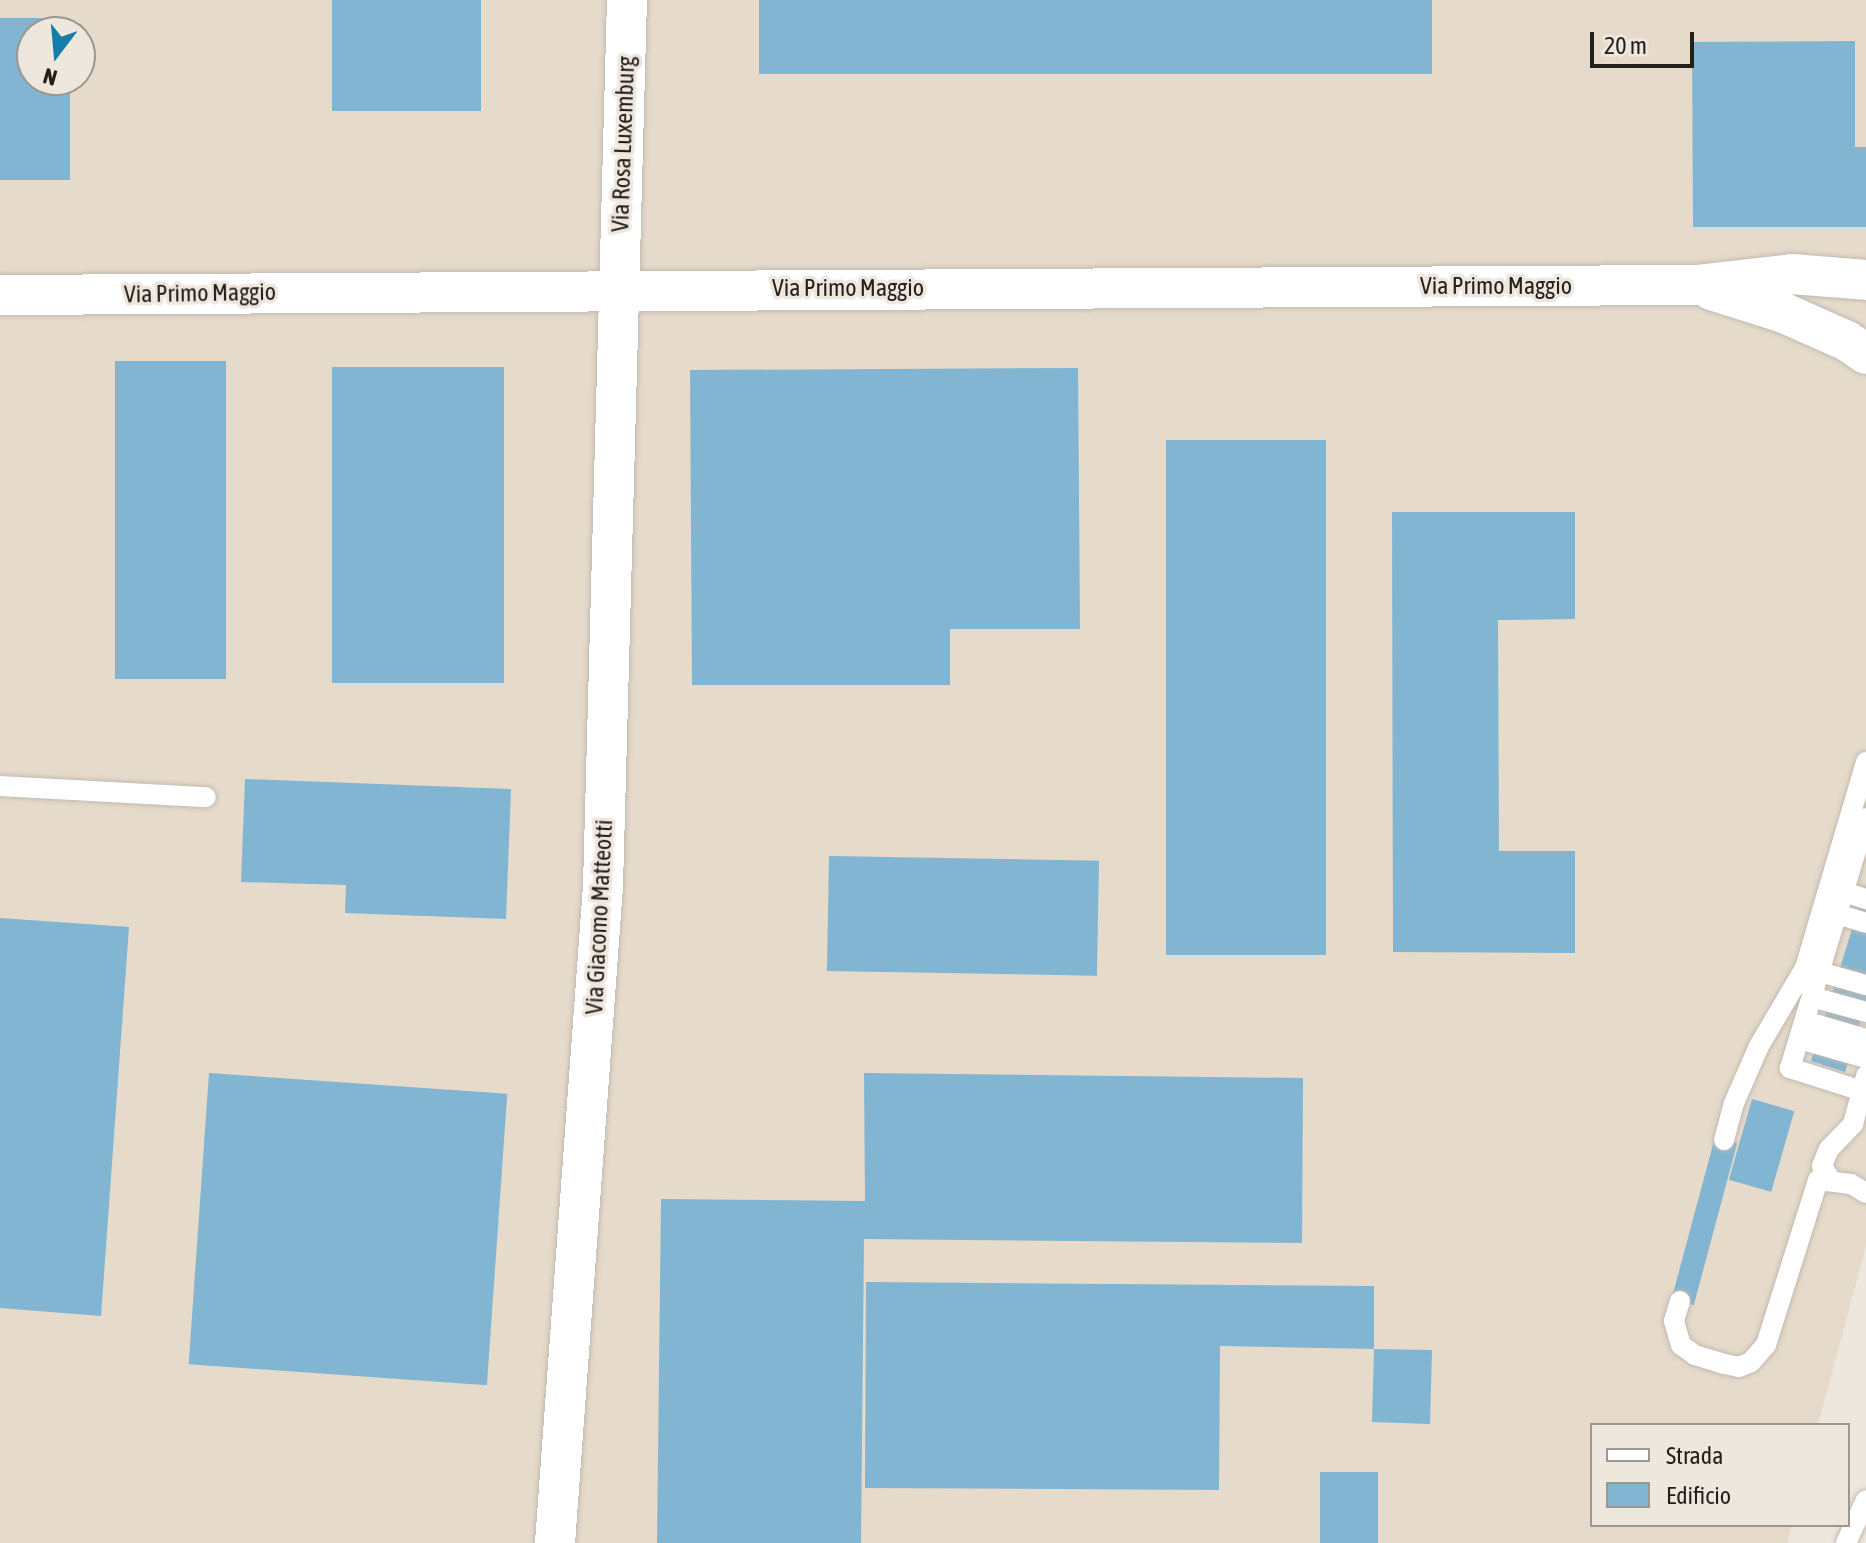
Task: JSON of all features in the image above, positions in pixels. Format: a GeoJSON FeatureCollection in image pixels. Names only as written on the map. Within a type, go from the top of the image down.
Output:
{"type":"FeatureCollection","features":[{"type":"Feature","properties":{"kind":"street","name":"Via Rosa Luxemburg"},"geometry":{"type":"LineString","coordinates":[[619,289],[627,0]]}},
{"type":"Feature","properties":{"kind":"street","name":"Via Primo Maggio"},"geometry":{"type":"LineString","coordinates":[[0,295],[1696,285],[1792,274],[1866,280]]}},
{"type":"Feature","properties":{"kind":"street","name":"Via Primo Maggio"},"geometry":{"type":"LineString","coordinates":[[1696,285],[1784,313],[1847,341],[1866,354]]}},
{"type":"Feature","properties":{"kind":"street","name":"Via Giacomo Matteotti"},"geometry":{"type":"LineString","coordinates":[[555,1543],[603,886],[619,289]]}},
{"type":"Feature","properties":{"kind":"lane"},"geometry":{"type":"LineString","coordinates":[[1724,1140],[1734,1103],[1759,1046],[1805,968],[1866,762]]}},
{"type":"Feature","properties":{"kind":"lane"},"geometry":{"type":"LineString","coordinates":[[0,786],[206,797]]}},
{"type":"Feature","properties":{"kind":"lane"},"geometry":{"type":"LineString","coordinates":[[1830,1179],[1822,1166],[1829,1149],[1853,1124],[1864,1083],[1790,1068],[1844,892],[1860,860],[1865,828]]}},
{"type":"Feature","properties":{"kind":"lane"},"geometry":{"type":"LineString","coordinates":[[1844,892],[1866,899]]}},
{"type":"Feature","properties":{"kind":"lane"},"geometry":{"type":"LineString","coordinates":[[1837,914],[1866,923]]}},
{"type":"Feature","properties":{"kind":"lane"},"geometry":{"type":"LineString","coordinates":[[1820,972],[1866,985]]}},
{"type":"Feature","properties":{"kind":"lane"},"geometry":{"type":"LineString","coordinates":[[1812,997],[1866,1012]]}},
{"type":"Feature","properties":{"kind":"lane"},"geometry":{"type":"LineString","coordinates":[[1802,1030],[1866,1039]]}},
{"type":"Feature","properties":{"kind":"lane"},"geometry":{"type":"LineString","coordinates":[[1802,1030],[1866,1058]]}},
{"type":"Feature","properties":{"kind":"lane"},"geometry":{"type":"LineString","coordinates":[[1680,1301],[1674,1321],[1681,1345],[1695,1355],[1725,1364],[1739,1367],[1751,1362],[1766,1345],[1818,1180],[1830,1179],[1851,1184],[1866,1193]]}},
{"type":"Feature","properties":{"kind":"lane"},"geometry":{"type":"LineString","coordinates":[[1846,1543],[1859,1500]]}},
{"type":"Feature","properties":{"kind":"shaded area"},"geometry":{"type":"Polygon","coordinates":[[[0,0],[1866,0],[1866,1246],[1819,1423],[1590,1423],[1590,1527],[1791,1527],[1787,1543],[0,1543],[0,0]]]}},
{"type":"Feature","properties":{"kind":"building"},"geometry":{"type":"Polygon","coordinates":[[[332,0],[481,0],[481,111],[332,111],[332,0]]]}},
{"type":"Feature","properties":{"kind":"building"},"geometry":{"type":"Polygon","coordinates":[[[759,0],[1432,0],[1432,74],[759,74],[759,0]]]}},
{"type":"Feature","properties":{"kind":"building"},"geometry":{"type":"Polygon","coordinates":[[[0,18],[16,18],[16,96],[70,96],[70,180],[0,180],[0,18]]]}},
{"type":"Feature","properties":{"kind":"building"},"geometry":{"type":"Polygon","coordinates":[[[1855,41],[1855,147],[1866,147],[1866,227],[1693,227],[1692,42],[1855,41]]]}},
{"type":"Feature","properties":{"kind":"building"},"geometry":{"type":"Polygon","coordinates":[[[115,361],[226,361],[226,679],[115,679],[115,361]]]}},
{"type":"Feature","properties":{"kind":"building"},"geometry":{"type":"Polygon","coordinates":[[[332,367],[504,367],[504,683],[332,683],[332,367]]]}},
{"type":"Feature","properties":{"kind":"building"},"geometry":{"type":"Polygon","coordinates":[[[1078,368],[1080,629],[950,629],[950,685],[692,685],[690,370],[1078,368]]]}},
{"type":"Feature","properties":{"kind":"building"},"geometry":{"type":"Polygon","coordinates":[[[1166,440],[1326,440],[1326,955],[1166,955],[1166,440]]]}},
{"type":"Feature","properties":{"kind":"building"},"geometry":{"type":"Polygon","coordinates":[[[1392,512],[1575,512],[1575,619],[1498,620],[1499,851],[1575,851],[1575,953],[1393,952],[1392,512]]]}},
{"type":"Feature","properties":{"kind":"building"},"geometry":{"type":"Polygon","coordinates":[[[245,779],[511,789],[506,919],[345,913],[346,885],[241,882],[245,779]]]}},
{"type":"Feature","properties":{"kind":"building"},"geometry":{"type":"Polygon","coordinates":[[[829,856],[1099,861],[1097,976],[827,971],[829,856]]]}},
{"type":"Feature","properties":{"kind":"building"},"geometry":{"type":"Polygon","coordinates":[[[1866,884],[1866,1003],[1845,1072],[1811,1061],[1866,884]]]}},
{"type":"Feature","properties":{"kind":"building"},"geometry":{"type":"Polygon","coordinates":[[[0,918],[129,927],[101,1316],[0,1308],[0,918]]]}},
{"type":"Feature","properties":{"kind":"building"},"geometry":{"type":"Polygon","coordinates":[[[209,1073],[507,1094],[487,1385],[189,1364],[209,1073]]]}},
{"type":"Feature","properties":{"kind":"building"},"geometry":{"type":"Polygon","coordinates":[[[864,1073],[1303,1078],[1302,1243],[864,1239],[861,1543],[657,1543],[661,1199],[865,1201],[864,1073]]]}},
{"type":"Feature","properties":{"kind":"building"},"geometry":{"type":"Polygon","coordinates":[[[1752,1099],[1794,1111],[1771,1192],[1729,1180],[1752,1099]]]}},
{"type":"Feature","properties":{"kind":"building"},"geometry":{"type":"Polygon","coordinates":[[[1715,1137],[1737,1143],[1694,1305],[1672,1299],[1715,1137]]]}},
{"type":"Feature","properties":{"kind":"building"},"geometry":{"type":"Polygon","coordinates":[[[866,1282],[1374,1286],[1374,1349],[1220,1346],[1219,1490],[865,1488],[866,1282]]]}},
{"type":"Feature","properties":{"kind":"building"},"geometry":{"type":"Polygon","coordinates":[[[1374,1349],[1432,1350],[1430,1424],[1372,1422],[1374,1349]]]}},
{"type":"Feature","properties":{"kind":"building"},"geometry":{"type":"Polygon","coordinates":[[[1320,1472],[1378,1472],[1378,1543],[1320,1543],[1320,1472]]]}}]}
